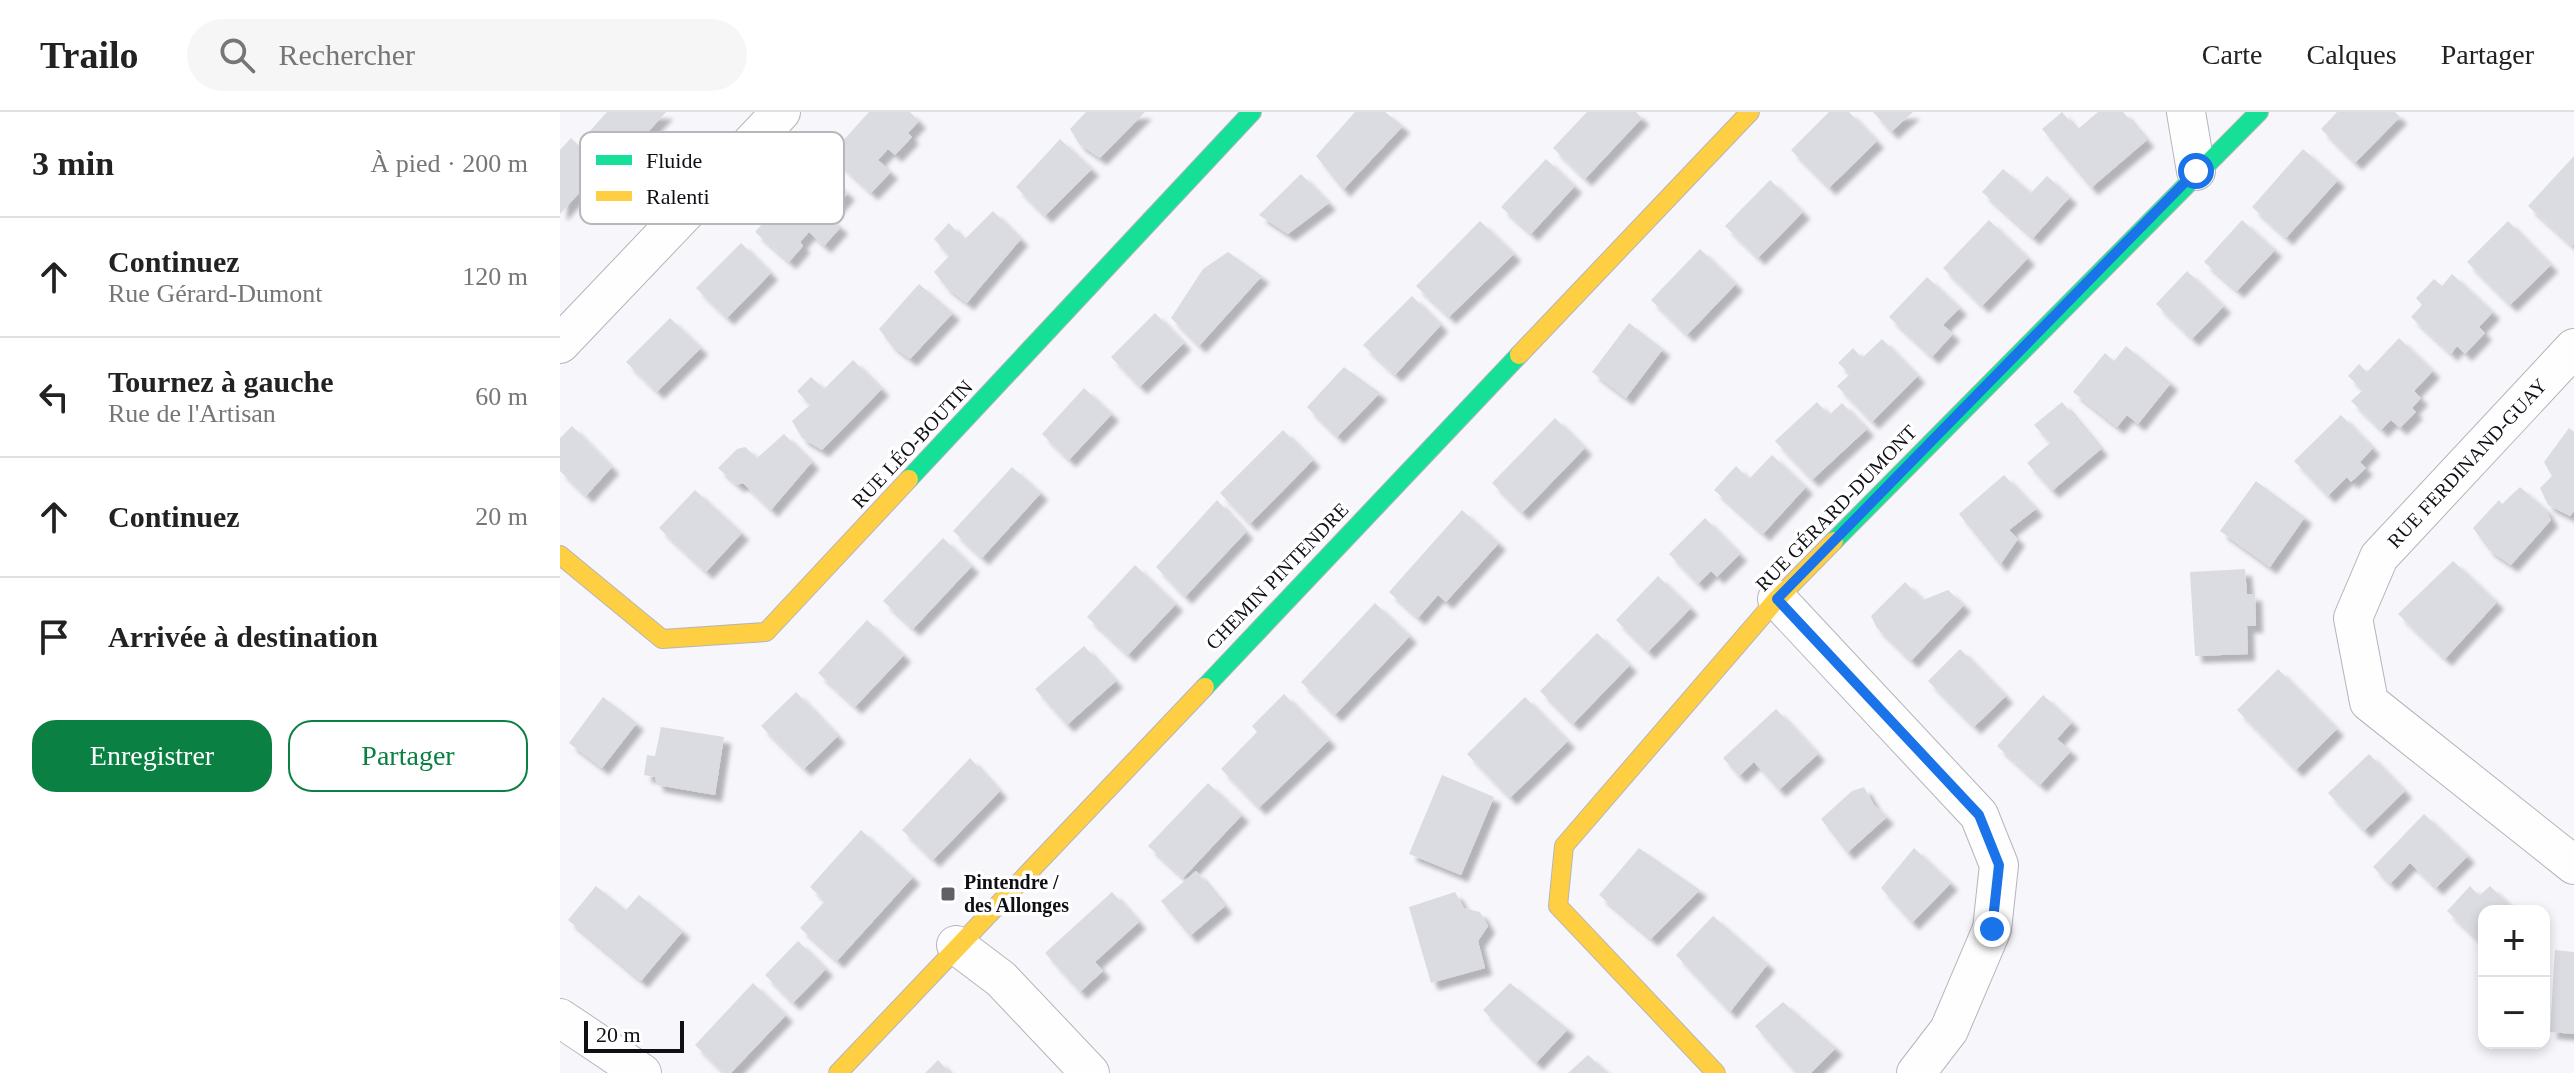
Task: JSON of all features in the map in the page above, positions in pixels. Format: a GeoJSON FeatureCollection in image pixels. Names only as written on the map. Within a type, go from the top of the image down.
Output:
{"type":"FeatureCollection","features":[{"type":"Feature","properties":{"kind":"street"},"geometry":{"type":"LineString","coordinates":[[762,132],[781,112]]}},
{"type":"Feature","properties":{"kind":"street","name":"RUE LÉO-BOUTIN"},"geometry":{"type":"LineString","coordinates":[[560,555],[662,639],[766,632],[1252,112]]}},
{"type":"Feature","properties":{"kind":"street","name":"CHEMIN PINTENDRE"},"geometry":{"type":"LineString","coordinates":[[838,1073],[956,945],[1750,112]]}},
{"type":"Feature","properties":{"kind":"street"},"geometry":{"type":"LineString","coordinates":[[2186,112],[2196,171]]}},
{"type":"Feature","properties":{"kind":"street","name":"RUE GÉRARD-DUMONT"},"geometry":{"type":"LineString","coordinates":[[1716,1073],[1558,906],[1564,846],[1777,599],[2196,171],[2259,112]]}},
{"type":"Feature","properties":{"kind":"street"},"geometry":{"type":"LineString","coordinates":[[560,344],[674,224]]}},
{"type":"Feature","properties":{"kind":"street","name":"RUE FERDINAND-GUAY"},"geometry":{"type":"LineString","coordinates":[[2574,348],[2379,557],[2353,618],[2369,702],[2574,865]]}},
{"type":"Feature","properties":{"kind":"street"},"geometry":{"type":"LineString","coordinates":[[1777,599],[1979,815],[1999,865],[1992,929],[1949,1030],[1916,1073]]}},
{"type":"Feature","properties":{"kind":"street"},"geometry":{"type":"LineString","coordinates":[[956,945],[1001,979],[1090,1073]]}},
{"type":"Feature","properties":{"kind":"street"},"geometry":{"type":"LineString","coordinates":[[560,1018],[642,1073]]}},
{"type":"Feature","properties":{"kind":"building"},"geometry":{"type":"Polygon","coordinates":[[[607,112],[666,112],[648,132],[589,132],[607,112]]]}},
{"type":"Feature","properties":{"kind":"building"},"geometry":{"type":"Polygon","coordinates":[[[869,112],[910,112],[919,121],[908,133],[912,137],[895,155],[888,149],[878,160],[891,172],[871,193],[844,168],[844,140],[869,112]]]}},
{"type":"Feature","properties":{"kind":"building"},"geometry":{"type":"Polygon","coordinates":[[[1086,112],[1145,112],[1100,158],[1079,144],[1070,129],[1086,112]]]}},
{"type":"Feature","properties":{"kind":"building"},"geometry":{"type":"Polygon","coordinates":[[[1355,112],[1385,112],[1403,126],[1343,190],[1316,156],[1355,112]]]}},
{"type":"Feature","properties":{"kind":"building"},"geometry":{"type":"Polygon","coordinates":[[[1587,112],[1636,112],[1642,118],[1585,179],[1553,148],[1587,112]]]}},
{"type":"Feature","properties":{"kind":"building"},"geometry":{"type":"Polygon","coordinates":[[[1829,112],[1849,112],[1877,141],[1829,188],[1791,150],[1829,112]]]}},
{"type":"Feature","properties":{"kind":"building"},"geometry":{"type":"Polygon","coordinates":[[[1873,112],[1913,112],[1891,132],[1873,112]]]}},
{"type":"Feature","properties":{"kind":"building"},"geometry":{"type":"Polygon","coordinates":[[[2062,112],[2077,130],[2098,112],[2123,112],[2147,140],[2091,188],[2042,129],[2062,112]]]}},
{"type":"Feature","properties":{"kind":"building"},"geometry":{"type":"Polygon","coordinates":[[[2337,112],[2395,112],[2400,117],[2355,163],[2321,129],[2337,112]]]}},
{"type":"Feature","properties":{"kind":"building"},"geometry":{"type":"Polygon","coordinates":[[[571,138],[580,147],[580,192],[560,214],[560,150],[571,138]]]}},
{"type":"Feature","properties":{"kind":"building"},"geometry":{"type":"Polygon","coordinates":[[[1060,139],[1092,169],[1045,216],[1016,187],[1060,139]]]}},
{"type":"Feature","properties":{"kind":"building"},"geometry":{"type":"Polygon","coordinates":[[[2303,149],[2338,180],[2286,238],[2252,207],[2303,149]]]}},
{"type":"Feature","properties":{"kind":"building"},"geometry":{"type":"Polygon","coordinates":[[[2574,156],[2574,244],[2572,246],[2528,206],[2574,156]]]}},
{"type":"Feature","properties":{"kind":"building"},"geometry":{"type":"Polygon","coordinates":[[[1546,159],[1575,186],[1531,234],[1501,207],[1546,159]]]}},
{"type":"Feature","properties":{"kind":"building"},"geometry":{"type":"Polygon","coordinates":[[[2003,169],[2031,193],[2047,176],[2070,197],[2033,238],[1982,192],[2003,169]]]}},
{"type":"Feature","properties":{"kind":"building"},"geometry":{"type":"Polygon","coordinates":[[[1301,174],[1329,203],[1288,234],[1259,215],[1301,174]]]}},
{"type":"Feature","properties":{"kind":"building"},"geometry":{"type":"Polygon","coordinates":[[[1770,180],[1803,212],[1758,258],[1725,226],[1770,180]]]}},
{"type":"Feature","properties":{"kind":"building"},"geometry":{"type":"Polygon","coordinates":[[[993,211],[1021,239],[967,303],[946,287],[934,272],[949,256],[934,239],[949,223],[964,240],[993,211]]]}},
{"type":"Feature","properties":{"kind":"building"},"geometry":{"type":"Polygon","coordinates":[[[1989,220],[2028,258],[1982,306],[1943,268],[1989,220]]]}},
{"type":"Feature","properties":{"kind":"building"},"geometry":{"type":"Polygon","coordinates":[[[2242,220],[2275,250],[2237,291],[2204,262],[2242,220]]]}},
{"type":"Feature","properties":{"kind":"building"},"geometry":{"type":"Polygon","coordinates":[[[1480,221],[1514,254],[1449,317],[1416,286],[1480,221]]]}},
{"type":"Feature","properties":{"kind":"building"},"geometry":{"type":"Polygon","coordinates":[[[2508,221],[2551,265],[2510,305],[2467,262],[2508,221]]]}},
{"type":"Feature","properties":{"kind":"building"},"geometry":{"type":"Polygon","coordinates":[[[762,224],[837,224],[841,227],[824,246],[809,232],[800,242],[803,246],[789,262],[755,232],[762,224]]]}},
{"type":"Feature","properties":{"kind":"building"},"geometry":{"type":"Polygon","coordinates":[[[741,243],[771,273],[727,318],[696,288],[741,243]]]}},
{"type":"Feature","properties":{"kind":"building"},"geometry":{"type":"Polygon","coordinates":[[[1700,249],[1736,284],[1687,335],[1651,300],[1700,249]]]}},
{"type":"Feature","properties":{"kind":"building"},"geometry":{"type":"Polygon","coordinates":[[[1228,252],[1262,276],[1199,346],[1171,318],[1203,269],[1228,252]]]}},
{"type":"Feature","properties":{"kind":"building"},"geometry":{"type":"Polygon","coordinates":[[[2187,271],[2224,306],[2192,339],[2156,304],[2187,271]]]}},
{"type":"Feature","properties":{"kind":"building"},"geometry":{"type":"Polygon","coordinates":[[[2452,274],[2493,312],[2479,327],[2485,333],[2465,354],[2457,346],[2451,354],[2411,317],[2422,305],[2416,298],[2434,279],[2442,286],[2452,274]]]}},
{"type":"Feature","properties":{"kind":"building"},"geometry":{"type":"Polygon","coordinates":[[[1927,277],[1960,308],[1943,325],[1953,334],[1932,357],[1889,317],[1927,277]]]}},
{"type":"Feature","properties":{"kind":"building"},"geometry":{"type":"Polygon","coordinates":[[[919,284],[953,313],[910,359],[891,345],[879,329],[919,284]]]}},
{"type":"Feature","properties":{"kind":"building"},"geometry":{"type":"Polygon","coordinates":[[[1412,296],[1441,325],[1395,375],[1363,345],[1412,296]]]}},
{"type":"Feature","properties":{"kind":"building"},"geometry":{"type":"Polygon","coordinates":[[[1155,313],[1184,343],[1140,387],[1111,357],[1155,313]]]}},
{"type":"Feature","properties":{"kind":"building"},"geometry":{"type":"Polygon","coordinates":[[[670,318],[701,348],[657,392],[626,362],[670,318]]]}},
{"type":"Feature","properties":{"kind":"building"},"geometry":{"type":"Polygon","coordinates":[[[1629,323],[1663,349],[1626,398],[1592,372],[1629,323]]]}},
{"type":"Feature","properties":{"kind":"building"},"geometry":{"type":"Polygon","coordinates":[[[2399,338],[2433,371],[2414,391],[2421,398],[2412,408],[2416,412],[2400,428],[2391,420],[2381,430],[2351,401],[2363,390],[2348,376],[2359,364],[2367,372],[2399,338]]]}},
{"type":"Feature","properties":{"kind":"building"},"geometry":{"type":"Polygon","coordinates":[[[1882,339],[1918,376],[1872,422],[1837,386],[1850,374],[1838,363],[1853,348],[1862,358],[1882,339]]]}},
{"type":"Feature","properties":{"kind":"building"},"geometry":{"type":"Polygon","coordinates":[[[2126,346],[2171,383],[2138,424],[2127,415],[2117,427],[2073,392],[2105,353],[2114,361],[2126,346]]]}},
{"type":"Feature","properties":{"kind":"building"},"geometry":{"type":"Polygon","coordinates":[[[853,360],[882,389],[822,450],[802,438],[792,421],[810,405],[797,391],[811,377],[824,389],[853,360]]]}},
{"type":"Feature","properties":{"kind":"building"},"geometry":{"type":"Polygon","coordinates":[[[1344,367],[1380,393],[1337,437],[1307,407],[1344,367]]]}},
{"type":"Feature","properties":{"kind":"building"},"geometry":{"type":"Polygon","coordinates":[[[1084,388],[1112,414],[1069,460],[1042,434],[1084,388]]]}},
{"type":"Feature","properties":{"kind":"building"},"geometry":{"type":"Polygon","coordinates":[[[1817,402],[1829,415],[1842,403],[1867,429],[1812,480],[1775,441],[1817,402]]]}},
{"type":"Feature","properties":{"kind":"building"},"geometry":{"type":"Polygon","coordinates":[[[2062,402],[2101,449],[2052,491],[2027,463],[2050,443],[2034,425],[2062,402]]]}},
{"type":"Feature","properties":{"kind":"building"},"geometry":{"type":"Polygon","coordinates":[[[2341,415],[2373,448],[2360,462],[2366,468],[2351,482],[2347,477],[2328,496],[2294,461],[2341,415]]]}},
{"type":"Feature","properties":{"kind":"building"},"geometry":{"type":"Polygon","coordinates":[[[1555,418],[1585,448],[1522,513],[1492,483],[1555,418]]]}},
{"type":"Feature","properties":{"kind":"building"},"geometry":{"type":"Polygon","coordinates":[[[572,426],[612,467],[586,496],[560,471],[560,438],[572,426]]]}},
{"type":"Feature","properties":{"kind":"building"},"geometry":{"type":"Polygon","coordinates":[[[2569,428],[2574,432],[2574,511],[2570,516],[2548,505],[2540,488],[2552,476],[2544,462],[2569,428]]]}},
{"type":"Feature","properties":{"kind":"building"},"geometry":{"type":"Polygon","coordinates":[[[1283,430],[1313,460],[1250,524],[1220,493],[1283,430]]]}},
{"type":"Feature","properties":{"kind":"building"},"geometry":{"type":"Polygon","coordinates":[[[784,434],[812,462],[771,510],[743,483],[737,485],[718,468],[737,449],[745,447],[757,458],[784,434]]]}},
{"type":"Feature","properties":{"kind":"building"},"geometry":{"type":"Polygon","coordinates":[[[1772,455],[1806,487],[1763,534],[1714,490],[1736,466],[1749,479],[1772,455]]]}},
{"type":"Feature","properties":{"kind":"building"},"geometry":{"type":"Polygon","coordinates":[[[1012,467],[1041,493],[982,558],[953,531],[1012,467]]]}},
{"type":"Feature","properties":{"kind":"building"},"geometry":{"type":"Polygon","coordinates":[[[2004,475],[2036,509],[2009,530],[2018,539],[2000,565],[1959,514],[2004,475]]]}},
{"type":"Feature","properties":{"kind":"building"},"geometry":{"type":"Polygon","coordinates":[[[2256,481],[2305,517],[2270,567],[2220,531],[2256,481]]]}},
{"type":"Feature","properties":{"kind":"building"},"geometry":{"type":"Polygon","coordinates":[[[2520,487],[2545,509],[2551,520],[2511,565],[2489,550],[2473,528],[2499,500],[2502,504],[2520,487]]]}},
{"type":"Feature","properties":{"kind":"building"},"geometry":{"type":"Polygon","coordinates":[[[695,490],[742,533],[706,572],[659,528],[695,490]]]}},
{"type":"Feature","properties":{"kind":"building"},"geometry":{"type":"Polygon","coordinates":[[[1217,500],[1246,532],[1185,597],[1156,567],[1217,500]]]}},
{"type":"Feature","properties":{"kind":"building"},"geometry":{"type":"Polygon","coordinates":[[[1462,510],[1499,543],[1446,602],[1438,595],[1418,618],[1389,592],[1462,510]]]}},
{"type":"Feature","properties":{"kind":"building"},"geometry":{"type":"Polygon","coordinates":[[[1705,518],[1740,554],[1717,577],[1711,571],[1698,584],[1669,554],[1705,518]]]}},
{"type":"Feature","properties":{"kind":"building"},"geometry":{"type":"Polygon","coordinates":[[[943,538],[972,566],[913,629],[883,601],[943,538]]]}},
{"type":"Feature","properties":{"kind":"building"},"geometry":{"type":"Polygon","coordinates":[[[2453,561],[2497,602],[2445,659],[2398,614],[2453,561]]]}},
{"type":"Feature","properties":{"kind":"building"},"geometry":{"type":"Polygon","coordinates":[[[1135,565],[1176,604],[1128,655],[1087,617],[1135,565]]]}},
{"type":"Feature","properties":{"kind":"building"},"geometry":{"type":"Polygon","coordinates":[[[2245,569],[2247,594],[2255,594],[2256,626],[2247,626],[2248,654],[2195,656],[2190,572],[2245,569]]]}},
{"type":"Feature","properties":{"kind":"building"},"geometry":{"type":"Polygon","coordinates":[[[1658,576],[1691,608],[1648,652],[1616,620],[1658,576]]]}},
{"type":"Feature","properties":{"kind":"building"},"geometry":{"type":"Polygon","coordinates":[[[1905,582],[1923,600],[1948,590],[1964,605],[1911,661],[1877,628],[1871,616],[1905,582]]]}},
{"type":"Feature","properties":{"kind":"building"},"geometry":{"type":"Polygon","coordinates":[[[1375,603],[1410,636],[1335,715],[1301,682],[1375,603]]]}},
{"type":"Feature","properties":{"kind":"building"},"geometry":{"type":"Polygon","coordinates":[[[867,620],[904,655],[855,707],[818,673],[867,620]]]}},
{"type":"Feature","properties":{"kind":"building"},"geometry":{"type":"Polygon","coordinates":[[[1597,633],[1630,665],[1573,724],[1540,691],[1597,633]]]}},
{"type":"Feature","properties":{"kind":"building"},"geometry":{"type":"Polygon","coordinates":[[[1084,646],[1116,681],[1067,725],[1035,689],[1084,646]]]}},
{"type":"Feature","properties":{"kind":"building"},"geometry":{"type":"Polygon","coordinates":[[[1960,649],[2006,696],[1974,727],[1928,681],[1960,649]]]}},
{"type":"Feature","properties":{"kind":"building"},"geometry":{"type":"Polygon","coordinates":[[[2278,669],[2337,729],[2296,770],[2237,710],[2278,669]]]}},
{"type":"Feature","properties":{"kind":"building"},"geometry":{"type":"Polygon","coordinates":[[[796,692],[838,736],[804,769],[761,726],[796,692]]]}},
{"type":"Feature","properties":{"kind":"building"},"geometry":{"type":"Polygon","coordinates":[[[1284,694],[1329,740],[1259,808],[1221,769],[1257,732],[1252,726],[1284,694]]]}},
{"type":"Feature","properties":{"kind":"building"},"geometry":{"type":"Polygon","coordinates":[[[2043,695],[2072,722],[2057,739],[2071,751],[2040,785],[1997,746],[2043,695]]]}},
{"type":"Feature","properties":{"kind":"building"},"geometry":{"type":"Polygon","coordinates":[[[603,697],[637,723],[602,768],[569,743],[603,697]]]}},
{"type":"Feature","properties":{"kind":"building"},"geometry":{"type":"Polygon","coordinates":[[[1525,697],[1568,741],[1510,798],[1467,754],[1525,697]]]}},
{"type":"Feature","properties":{"kind":"building"},"geometry":{"type":"Polygon","coordinates":[[[1776,709],[1818,754],[1779,790],[1754,762],[1739,776],[1723,758],[1776,709]]]}},
{"type":"Feature","properties":{"kind":"building"},"geometry":{"type":"Polygon","coordinates":[[[661,727],[724,737],[715,795],[657,785],[655,777],[644,775],[647,755],[655,756],[661,727]]]}},
{"type":"Feature","properties":{"kind":"building"},"geometry":{"type":"Polygon","coordinates":[[[2369,754],[2405,791],[2364,831],[2328,793],[2369,754]]]}},
{"type":"Feature","properties":{"kind":"building"},"geometry":{"type":"Polygon","coordinates":[[[970,758],[1000,791],[933,860],[902,830],[970,758]]]}},
{"type":"Feature","properties":{"kind":"building"},"geometry":{"type":"Polygon","coordinates":[[[1442,775],[1494,797],[1461,875],[1409,854],[1442,775]]]}},
{"type":"Feature","properties":{"kind":"building"},"geometry":{"type":"Polygon","coordinates":[[[1208,783],[1242,815],[1183,878],[1148,846],[1208,783]]]}},
{"type":"Feature","properties":{"kind":"building"},"geometry":{"type":"Polygon","coordinates":[[[1864,787],[1874,805],[1887,817],[1847,853],[1821,819],[1852,791],[1864,787]]]}},
{"type":"Feature","properties":{"kind":"building"},"geometry":{"type":"Polygon","coordinates":[[[2424,814],[2468,856],[2436,888],[2410,863],[2390,884],[2373,867],[2424,814]]]}},
{"type":"Feature","properties":{"kind":"building"},"geometry":{"type":"Polygon","coordinates":[[[861,830],[913,877],[837,961],[800,928],[825,901],[810,887],[861,830]]]}},
{"type":"Feature","properties":{"kind":"building"},"geometry":{"type":"Polygon","coordinates":[[[1639,848],[1700,890],[1651,939],[1599,895],[1639,848]]]}},
{"type":"Feature","properties":{"kind":"building"},"geometry":{"type":"Polygon","coordinates":[[[1914,848],[1951,883],[1912,923],[1881,888],[1914,848]]]}},
{"type":"Feature","properties":{"kind":"building"},"geometry":{"type":"Polygon","coordinates":[[[1196,871],[1225,906],[1190,936],[1161,901],[1196,871]]]}},
{"type":"Feature","properties":{"kind":"building"},"geometry":{"type":"Polygon","coordinates":[[[596,886],[626,910],[639,895],[683,931],[641,981],[568,920],[596,886]]]}},
{"type":"Feature","properties":{"kind":"building"},"geometry":{"type":"Polygon","coordinates":[[[2470,886],[2479,896],[2490,886],[2510,905],[2478,905],[2478,940],[2447,911],[2470,886]]]}},
{"type":"Feature","properties":{"kind":"building"},"geometry":{"type":"Polygon","coordinates":[[[1112,892],[1139,922],[1095,962],[1103,971],[1080,992],[1045,953],[1112,892]]]}},
{"type":"Feature","properties":{"kind":"building"},"geometry":{"type":"Polygon","coordinates":[[[1455,892],[1464,908],[1480,912],[1488,926],[1478,941],[1485,968],[1431,983],[1409,907],[1455,892]]]}},
{"type":"Feature","properties":{"kind":"building"},"geometry":{"type":"Polygon","coordinates":[[[1713,916],[1768,964],[1730,1012],[1676,955],[1713,916]]]}},
{"type":"Feature","properties":{"kind":"building"},"geometry":{"type":"Polygon","coordinates":[[[798,941],[826,969],[793,1003],[765,975],[798,941]]]}},
{"type":"Feature","properties":{"kind":"building"},"geometry":{"type":"Polygon","coordinates":[[[2555,950],[2574,952],[2574,1034],[2550,1032],[2555,950]]]}},
{"type":"Feature","properties":{"kind":"building"},"geometry":{"type":"Polygon","coordinates":[[[753,983],[786,1015],[731,1073],[724,1073],[695,1045],[753,983]]]}},
{"type":"Feature","properties":{"kind":"building"},"geometry":{"type":"Polygon","coordinates":[[[1510,983],[1568,1029],[1536,1063],[1483,1010],[1510,983]]]}},
{"type":"Feature","properties":{"kind":"building"},"geometry":{"type":"Polygon","coordinates":[[[1783,1002],[1836,1048],[1811,1073],[1796,1073],[1755,1026],[1783,1002]]]}},
{"type":"Feature","properties":{"kind":"building"},"geometry":{"type":"Polygon","coordinates":[[[1588,1055],[1608,1073],[1568,1073],[1588,1055]]]}},
{"type":"Feature","properties":{"kind":"building"},"geometry":{"type":"Polygon","coordinates":[[[938,1060],[950,1073],[925,1073],[938,1060]]]}},
{"type":"Feature","properties":{"kind":"traffic: fast"},"geometry":{"type":"LineString","coordinates":[[909,479],[1252,112]]}},
{"type":"Feature","properties":{"kind":"traffic: fast"},"geometry":{"type":"LineString","coordinates":[[1834,541],[2259,112]]}},
{"type":"Feature","properties":{"kind":"traffic: fast"},"geometry":{"type":"LineString","coordinates":[[1205,687],[1519,355]]}},
{"type":"Feature","properties":{"kind":"traffic: slow"},"geometry":{"type":"LineString","coordinates":[[1519,355],[1750,112]]}},
{"type":"Feature","properties":{"kind":"traffic: slow"},"geometry":{"type":"LineString","coordinates":[[560,555],[662,639],[766,632],[909,479]]}},
{"type":"Feature","properties":{"kind":"traffic: slow"},"geometry":{"type":"LineString","coordinates":[[1716,1073],[1558,906],[1564,846],[1777,599],[1834,541]]}},
{"type":"Feature","properties":{"kind":"traffic: slow"},"geometry":{"type":"LineString","coordinates":[[838,1073],[1205,687]]}},
{"type":"Feature","properties":{"kind":"place","name":"Pintendre / des Allonges"},"geometry":{"type":"Point","coordinates":[948,894]}},
{"type":"Feature","properties":{"kind":"route"},"geometry":{"type":"LineString","coordinates":[[1992,929],[1999,865],[1979,815],[1777,599],[2196,171]]}}]}
